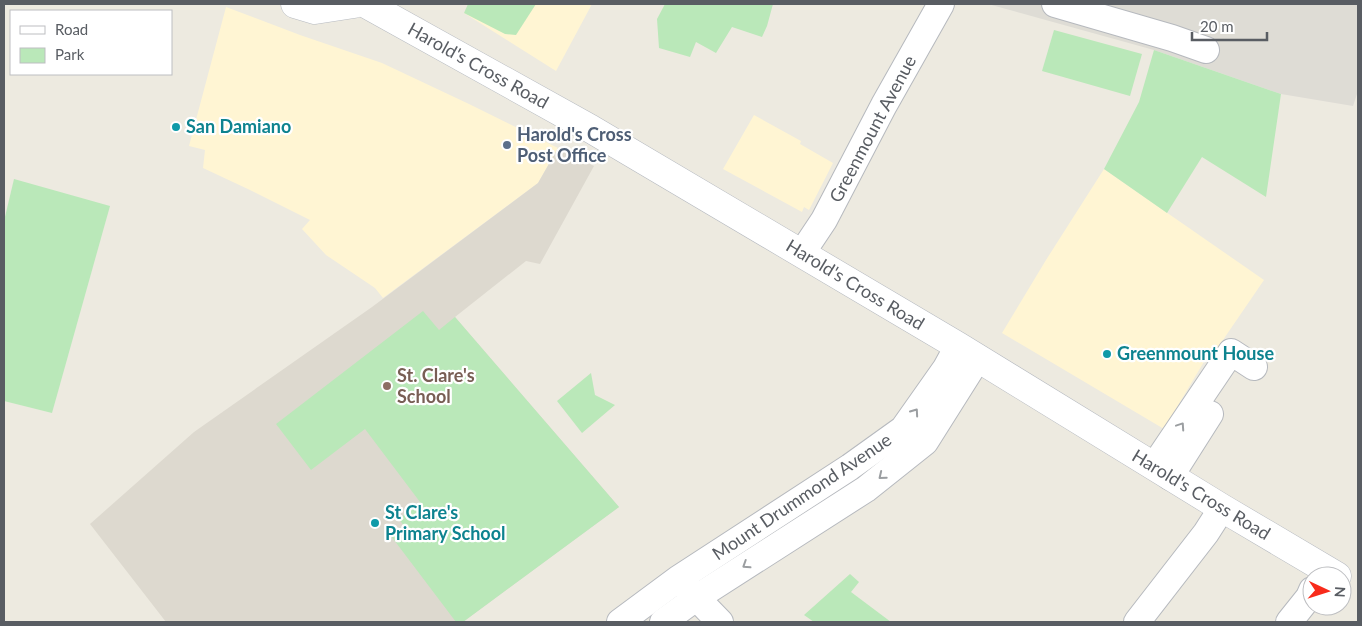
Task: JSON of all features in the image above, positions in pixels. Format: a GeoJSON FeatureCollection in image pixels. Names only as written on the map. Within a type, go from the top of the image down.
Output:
{"type":"FeatureCollection","features":[{"type":"Feature","properties":{"kind":"main road"},"geometry":{"type":"LineString","coordinates":[[295,4],[314,10],[354,4]]}},
{"type":"Feature","properties":{"kind":"main road","name":"Harold's Cross Road"},"geometry":{"type":"LineString","coordinates":[[366,4],[591,129],[968,352],[1222,508],[1309,566]]}},
{"type":"Feature","properties":{"kind":"street","name":"Greenmount Avenue"},"geometry":{"type":"LineString","coordinates":[[802,254],[824,220],[884,105],[941,4]]}},
{"type":"Feature","properties":{"kind":"street"},"geometry":{"type":"LineString","coordinates":[[1055,4],[1172,38],[1206,50]]}},
{"type":"Feature","properties":{"kind":"street","name":"Mount Drummond Avenue"},"geometry":{"type":"LineString","coordinates":[[620,622],[687,588],[903,429],[946,368],[968,352]]}},
{"type":"Feature","properties":{"kind":"street"},"geometry":{"type":"LineString","coordinates":[[1162,471],[1243,360]]}},
{"type":"Feature","properties":{"kind":"street"},"geometry":{"type":"LineString","coordinates":[[1137,622],[1206,533],[1222,508]]}},
{"type":"Feature","properties":{"kind":"street"},"geometry":{"type":"LineString","coordinates":[[687,588],[720,622]]}},
{"type":"Feature","properties":{"kind":"street","name":"Mount Drummond Avenue"},"geometry":{"type":"LineString","coordinates":[[663,622],[687,588]]}},
{"type":"Feature","properties":{"kind":"street"},"geometry":{"type":"LineString","coordinates":[[1289,622],[1302,606]]}},
{"type":"Feature","properties":{"kind":"shaded area"},"geometry":{"type":"Polygon","coordinates":[[[469,4],[592,4],[556,71],[464,13],[469,4]]]}},
{"type":"Feature","properties":{"kind":"shaded area"},"geometry":{"type":"Polygon","coordinates":[[[988,4],[1358,4],[1358,91],[1353,106],[1281,94],[1154,50],[988,4]]]}},
{"type":"Feature","properties":{"kind":"shaded area"},"geometry":{"type":"Polygon","coordinates":[[[226,7],[382,63],[558,148],[538,183],[383,298],[375,288],[326,255],[302,229],[310,220],[203,168],[205,150],[189,146],[226,7]]]}},
{"type":"Feature","properties":{"kind":"shaded area"},"geometry":{"type":"Polygon","coordinates":[[[754,115],[801,141],[800,144],[833,163],[809,210],[804,207],[802,212],[723,169],[754,115]]]}},
{"type":"Feature","properties":{"kind":"shaded area","name":"St. Clare's School"},"geometry":{"type":"Polygon","coordinates":[[[558,148],[594,166],[540,264],[526,261],[455,317],[619,507],[463,622],[166,622],[90,524],[194,432],[372,307],[538,183],[558,148]]]}},
{"type":"Feature","properties":{"kind":"shaded area"},"geometry":{"type":"Polygon","coordinates":[[[1104,169],[1264,280],[1212,356],[1208,355],[1164,429],[1002,333],[1104,169]]]}},
{"type":"Feature","properties":{"kind":"green space"},"geometry":{"type":"Polygon","coordinates":[[[468,4],[536,4],[516,35],[505,34],[464,13],[468,4]]]}},
{"type":"Feature","properties":{"kind":"green space"},"geometry":{"type":"Polygon","coordinates":[[[665,4],[773,4],[762,37],[732,27],[716,53],[696,42],[690,57],[659,48],[657,19],[665,4]]]}},
{"type":"Feature","properties":{"kind":"green space"},"geometry":{"type":"Polygon","coordinates":[[[1054,30],[1142,54],[1130,96],[1042,71],[1054,30]]]}},
{"type":"Feature","properties":{"kind":"green space"},"geometry":{"type":"Polygon","coordinates":[[[1154,50],[1281,94],[1266,197],[1202,157],[1167,213],[1104,169],[1139,102],[1154,50]]]}},
{"type":"Feature","properties":{"kind":"green space"},"geometry":{"type":"Polygon","coordinates":[[[14,179],[110,206],[52,413],[4,401],[4,221],[14,179]]]}},
{"type":"Feature","properties":{"kind":"green space"},"geometry":{"type":"Polygon","coordinates":[[[423,311],[439,330],[455,317],[619,507],[463,622],[456,622],[391,536],[404,526],[399,519],[420,502],[365,429],[311,470],[276,424],[423,311]]]}},
{"type":"Feature","properties":{"kind":"green space"},"geometry":{"type":"Polygon","coordinates":[[[591,373],[595,395],[615,405],[582,433],[557,401],[591,373]]]}},
{"type":"Feature","properties":{"kind":"green space"},"geometry":{"type":"Polygon","coordinates":[[[850,574],[859,582],[851,592],[891,622],[814,622],[804,615],[850,574]]]}},
{"type":"Feature","properties":{"kind":"place","name":"San Damiano"},"geometry":{"type":"Point","coordinates":[176,127]}},
{"type":"Feature","properties":{"kind":"place","name":"Harold's Cross Post Office"},"geometry":{"type":"Point","coordinates":[507,145]}},
{"type":"Feature","properties":{"kind":"place","name":"Greenmount House"},"geometry":{"type":"Point","coordinates":[1107,354]}},
{"type":"Feature","properties":{"kind":"place","name":"St. Clare's School"},"geometry":{"type":"Point","coordinates":[387,386]}},
{"type":"Feature","properties":{"kind":"place","name":"St Clare's Primary School"},"geometry":{"type":"Point","coordinates":[375,523]}}]}
